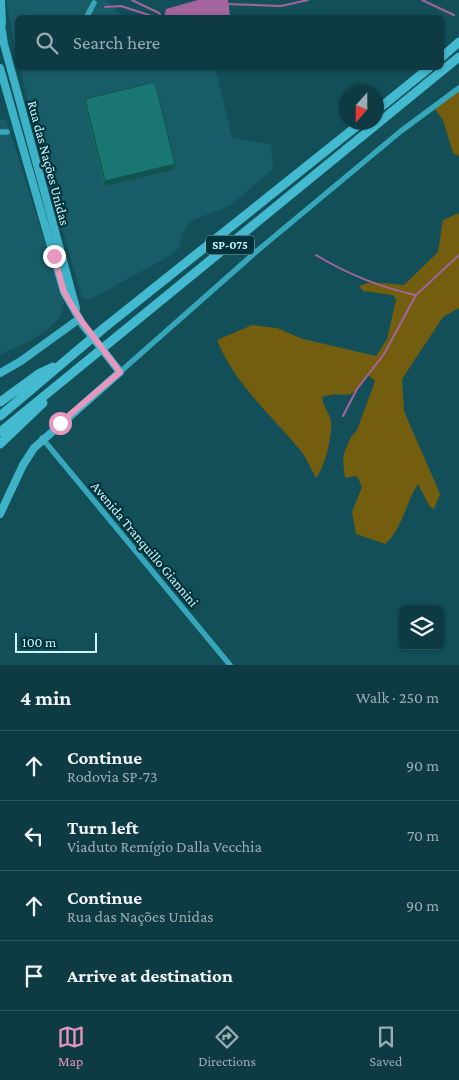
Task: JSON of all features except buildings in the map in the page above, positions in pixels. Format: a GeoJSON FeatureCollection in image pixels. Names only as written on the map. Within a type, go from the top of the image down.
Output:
{"type":"FeatureCollection","features":[{"type":"Feature","properties":{"kind":"highway"},"geometry":{"type":"LineString","coordinates":[[444,55],[459,42]]}},
{"type":"Feature","properties":{"kind":"highway","name":"SP-075"},"geometry":{"type":"LineString","coordinates":[[444,69],[459,57]]}},
{"type":"Feature","properties":{"kind":"highway"},"geometry":{"type":"LineString","coordinates":[[384,105],[427,70]]}},
{"type":"Feature","properties":{"kind":"highway","name":"SP-075"},"geometry":{"type":"LineString","coordinates":[[0,432],[443,70]]}},
{"type":"Feature","properties":{"kind":"highway","name":"SP-075"},"geometry":{"type":"LineString","coordinates":[[0,416],[64,362],[352,130]]}},
{"type":"Feature","properties":{"kind":"highway"},"geometry":{"type":"LineString","coordinates":[[0,402],[40,373],[64,362]]}},
{"type":"Feature","properties":{"kind":"highway"},"geometry":{"type":"LineString","coordinates":[[0,444],[74,372]]}},
{"type":"Feature","properties":{"kind":"main road"},"geometry":{"type":"LineString","coordinates":[[1,0],[3,11],[1,28]]}},
{"type":"Feature","properties":{"kind":"main road","name":"Rua das Nações Unidas"},"geometry":{"type":"LineString","coordinates":[[0,19],[4,44],[81,322]]}},
{"type":"Feature","properties":{"kind":"main road","name":"Rua das Nações Unidas"},"geometry":{"type":"LineString","coordinates":[[0,68],[64,292],[81,322]]}},
{"type":"Feature","properties":{"kind":"main road"},"geometry":{"type":"LineString","coordinates":[[0,373],[81,322],[120,372],[42,438],[22,465],[0,514]]}},
{"type":"Feature","properties":{"kind":"street"},"geometry":{"type":"LineString","coordinates":[[88,15],[94,3]]}},
{"type":"Feature","properties":{"kind":"street"},"geometry":{"type":"LineString","coordinates":[[120,372],[264,245],[401,130],[459,88]]}},
{"type":"Feature","properties":{"kind":"street","name":"Avenida Tranquillo Giannini"},"geometry":{"type":"LineString","coordinates":[[42,438],[230,665]]}},
{"type":"Feature","properties":{"kind":"shaded area"},"geometry":{"type":"Polygon","coordinates":[[[6,0],[106,0],[122,15],[15,15],[15,47],[6,0]]]}},
{"type":"Feature","properties":{"kind":"shaded area"},"geometry":{"type":"Polygon","coordinates":[[[198,0],[228,0],[230,15],[164,15],[166,9],[198,0]]]}},
{"type":"Feature","properties":{"kind":"shaded area"},"geometry":{"type":"Polygon","coordinates":[[[20,70],[215,70],[232,137],[271,145],[273,169],[231,205],[189,222],[183,233],[179,248],[171,255],[91,299],[82,298],[35,132],[20,70]]]}},
{"type":"Feature","properties":{"kind":"shaded area"},"geometry":{"type":"Polygon","coordinates":[[[459,91],[459,156],[453,153],[443,120],[434,108],[459,91]]]}},
{"type":"Feature","properties":{"kind":"shaded area"},"geometry":{"type":"Polygon","coordinates":[[[6,119],[64,303],[61,316],[49,328],[33,339],[0,355],[0,120],[6,119]]]}},
{"type":"Feature","properties":{"kind":"shaded area"},"geometry":{"type":"Polygon","coordinates":[[[459,213],[459,308],[443,317],[402,379],[404,411],[440,494],[434,509],[430,507],[418,484],[400,524],[385,544],[356,534],[352,512],[362,487],[357,476],[345,478],[343,462],[344,453],[351,437],[357,430],[375,381],[368,375],[352,393],[322,397],[330,419],[331,428],[325,460],[316,478],[301,451],[244,385],[217,340],[252,325],[277,328],[303,339],[376,356],[387,339],[396,300],[393,295],[363,291],[359,286],[371,282],[404,285],[438,252],[443,220],[459,213]]]}},
{"type":"Feature","properties":{"kind":"waterway"},"geometry":{"type":"LineString","coordinates":[[132,0],[160,15]]}},
{"type":"Feature","properties":{"kind":"waterway"},"geometry":{"type":"LineString","coordinates":[[226,4],[281,6],[308,0]]}},
{"type":"Feature","properties":{"kind":"waterway"},"geometry":{"type":"LineString","coordinates":[[422,0],[454,15]]}},
{"type":"Feature","properties":{"kind":"waterway"},"geometry":{"type":"LineString","coordinates":[[105,7],[121,6],[149,15]]}},
{"type":"Feature","properties":{"kind":"waterway"},"geometry":{"type":"LineString","coordinates":[[316,255],[364,279],[415,295]]}},
{"type":"Feature","properties":{"kind":"waterway"},"geometry":{"type":"LineString","coordinates":[[343,416],[357,389],[384,354],[416,295],[459,255]]}},
{"type":"Feature","properties":{"kind":"route"},"geometry":{"type":"LineString","coordinates":[[54,256],[64,292],[83,325],[120,372],[60,423]]}}]}
